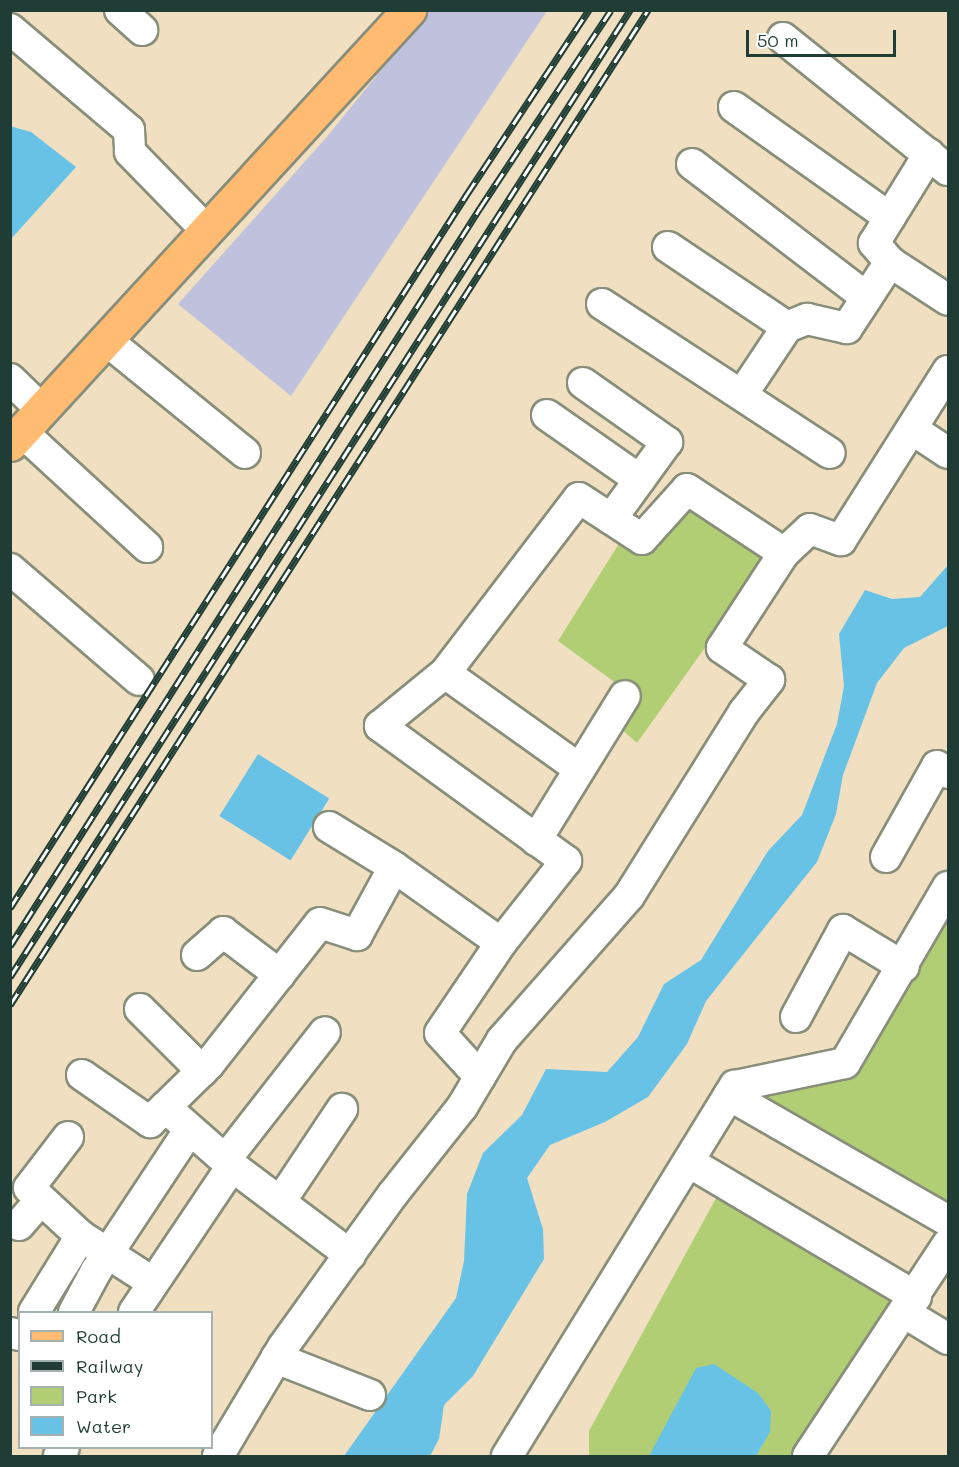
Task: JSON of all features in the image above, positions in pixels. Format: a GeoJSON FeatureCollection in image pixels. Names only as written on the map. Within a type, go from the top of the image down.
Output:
{"type":"FeatureCollection","features":[{"type":"Feature","properties":{"kind":"main road"},"geometry":{"type":"LineString","coordinates":[[25,429],[410,10]]}},
{"type":"Feature","properties":{"kind":"street"},"geometry":{"type":"LineString","coordinates":[[10,29],[129,130],[130,152],[207,231]]}},
{"type":"Feature","properties":{"kind":"street"},"geometry":{"type":"LineString","coordinates":[[783,38],[938,162],[890,218],[874,243],[890,262],[948,300]]}},
{"type":"Feature","properties":{"kind":"street"},"geometry":{"type":"LineString","coordinates":[[734,107],[890,218]]}},
{"type":"Feature","properties":{"kind":"street"},"geometry":{"type":"LineString","coordinates":[[692,164],[867,298]]}},
{"type":"Feature","properties":{"kind":"street"},"geometry":{"type":"LineString","coordinates":[[668,247],[787,327]]}},
{"type":"Feature","properties":{"kind":"street"},"geometry":{"type":"LineString","coordinates":[[743,393],[787,327],[807,319],[847,328],[890,262]]}},
{"type":"Feature","properties":{"kind":"street"},"geometry":{"type":"LineString","coordinates":[[602,304],[743,393],[830,453]]}},
{"type":"Feature","properties":{"kind":"street"},"geometry":{"type":"LineString","coordinates":[[106,340],[245,453]]}},
{"type":"Feature","properties":{"kind":"street"},"geometry":{"type":"LineString","coordinates":[[218,1456],[276,1358],[350,1255],[462,1107],[502,1040],[629,896],[744,712],[769,680],[722,648],[783,553],[810,529],[841,540],[948,371]]}},
{"type":"Feature","properties":{"kind":"street"},"geometry":{"type":"LineString","coordinates":[[10,379],[25,429],[147,547]]}},
{"type":"Feature","properties":{"kind":"street"},"geometry":{"type":"LineString","coordinates":[[583,383],[667,442],[611,519]]}},
{"type":"Feature","properties":{"kind":"street"},"geometry":{"type":"LineString","coordinates":[[547,415],[640,480]]}},
{"type":"Feature","properties":{"kind":"street"},"geometry":{"type":"LineString","coordinates":[[912,429],[948,453]]}},
{"type":"Feature","properties":{"kind":"street"},"geometry":{"type":"LineString","coordinates":[[480,1077],[440,1033],[501,943],[566,861],[380,726],[445,673],[579,498],[642,539],[687,489],[783,553]]}},
{"type":"Feature","properties":{"kind":"street"},"geometry":{"type":"LineString","coordinates":[[10,569],[139,680]]}},
{"type":"Feature","properties":{"kind":"street"},"geometry":{"type":"LineString","coordinates":[[445,673],[578,768]]}},
{"type":"Feature","properties":{"kind":"street"},"geometry":{"type":"LineString","coordinates":[[536,840],[578,768],[625,696]]}},
{"type":"Feature","properties":{"kind":"street"},"geometry":{"type":"LineString","coordinates":[[886,857],[937,766],[948,773]]}},
{"type":"Feature","properties":{"kind":"street"},"geometry":{"type":"LineString","coordinates":[[329,827],[394,867],[501,943]]}},
{"type":"Feature","properties":{"kind":"street"},"geometry":{"type":"LineString","coordinates":[[82,1075],[150,1122],[202,1071],[320,923],[357,934],[394,867]]}},
{"type":"Feature","properties":{"kind":"street"},"geometry":{"type":"LineString","coordinates":[[507,1456],[735,1086],[846,1063],[904,967],[948,887]]}},
{"type":"Feature","properties":{"kind":"street"},"geometry":{"type":"LineString","coordinates":[[796,1017],[843,930],[904,967]]}},
{"type":"Feature","properties":{"kind":"street"},"geometry":{"type":"LineString","coordinates":[[197,955],[223,932],[280,975]]}},
{"type":"Feature","properties":{"kind":"street"},"geometry":{"type":"LineString","coordinates":[[140,1009],[202,1071]]}},
{"type":"Feature","properties":{"kind":"street"},"geometry":{"type":"LineString","coordinates":[[135,1311],[229,1163],[325,1032]]}},
{"type":"Feature","properties":{"kind":"street"},"geometry":{"type":"LineString","coordinates":[[729,1095],[948,1221]]}},
{"type":"Feature","properties":{"kind":"street"},"geometry":{"type":"LineString","coordinates":[[165,1107],[229,1163],[350,1255]]}},
{"type":"Feature","properties":{"kind":"street"},"geometry":{"type":"LineString","coordinates":[[280,1202],[342,1109]]}},
{"type":"Feature","properties":{"kind":"street"},"geometry":{"type":"LineString","coordinates":[[75,1311],[108,1253],[190,1129]]}},
{"type":"Feature","properties":{"kind":"street"},"geometry":{"type":"LineString","coordinates":[[68,1137],[29,1188],[81,1236],[152,1282]]}},
{"type":"Feature","properties":{"kind":"street"},"geometry":{"type":"LineString","coordinates":[[688,1162],[910,1305],[948,1338]]}},
{"type":"Feature","properties":{"kind":"street"},"geometry":{"type":"LineString","coordinates":[[19,1225],[41,1200]]}},
{"type":"Feature","properties":{"kind":"street"},"geometry":{"type":"LineString","coordinates":[[35,1311],[81,1236]]}},
{"type":"Feature","properties":{"kind":"street"},"geometry":{"type":"LineString","coordinates":[[808,1456],[910,1305],[948,1244]]}},
{"type":"Feature","properties":{"kind":"street"},"geometry":{"type":"LineString","coordinates":[[276,1358],[370,1395]]}},
{"type":"Feature","properties":{"kind":"shaded area"},"geometry":{"type":"Polygon","coordinates":[[[429,11],[547,11],[291,396],[178,304],[325,139],[429,11]]]}},
{"type":"Feature","properties":{"kind":"green space"},"geometry":{"type":"Polygon","coordinates":[[[691,500],[773,552],[637,743],[618,726],[631,694],[558,641],[620,542],[691,500]]]}},
{"type":"Feature","properties":{"kind":"green space"},"geometry":{"type":"Polygon","coordinates":[[[948,903],[948,1210],[749,1097],[850,1067],[948,903]]]}},
{"type":"Feature","properties":{"kind":"green space"},"geometry":{"type":"Polygon","coordinates":[[[721,1189],[906,1297],[798,1456],[589,1456],[589,1431],[721,1189]]]}},
{"type":"Feature","properties":{"kind":"water"},"geometry":{"type":"Polygon","coordinates":[[[10,126],[31,132],[76,167],[11,239],[10,126]]]}},
{"type":"Feature","properties":{"kind":"water"},"geometry":{"type":"Polygon","coordinates":[[[948,565],[948,626],[904,648],[877,683],[843,775],[836,814],[817,862],[706,1001],[687,1044],[648,1097],[605,1122],[550,1145],[527,1178],[543,1229],[544,1259],[473,1376],[444,1405],[439,1439],[430,1456],[344,1456],[456,1298],[464,1261],[467,1194],[483,1153],[522,1115],[546,1069],[607,1072],[638,1037],[664,984],[701,960],[768,851],[802,815],[837,724],[844,686],[839,634],[865,590],[892,599],[920,597],[948,565]]]}},
{"type":"Feature","properties":{"kind":"water"},"geometry":{"type":"Polygon","coordinates":[[[258,754],[329,799],[291,860],[219,816],[258,754]]]}},
{"type":"Feature","properties":{"kind":"water"},"geometry":{"type":"Polygon","coordinates":[[[714,1364],[758,1393],[771,1411],[770,1432],[756,1456],[649,1456],[696,1368],[714,1364]]]}},
{"type":"Feature","properties":{"kind":"railway"},"geometry":{"type":"LineString","coordinates":[[10,908],[467,194],[589,10]]}},
{"type":"Feature","properties":{"kind":"railway"},"geometry":{"type":"LineString","coordinates":[[10,946],[480,208],[611,10]]}},
{"type":"Feature","properties":{"kind":"railway"},"geometry":{"type":"LineString","coordinates":[[10,977],[630,10]]}},
{"type":"Feature","properties":{"kind":"railway"},"geometry":{"type":"LineString","coordinates":[[10,1005],[648,10]]}}]}
